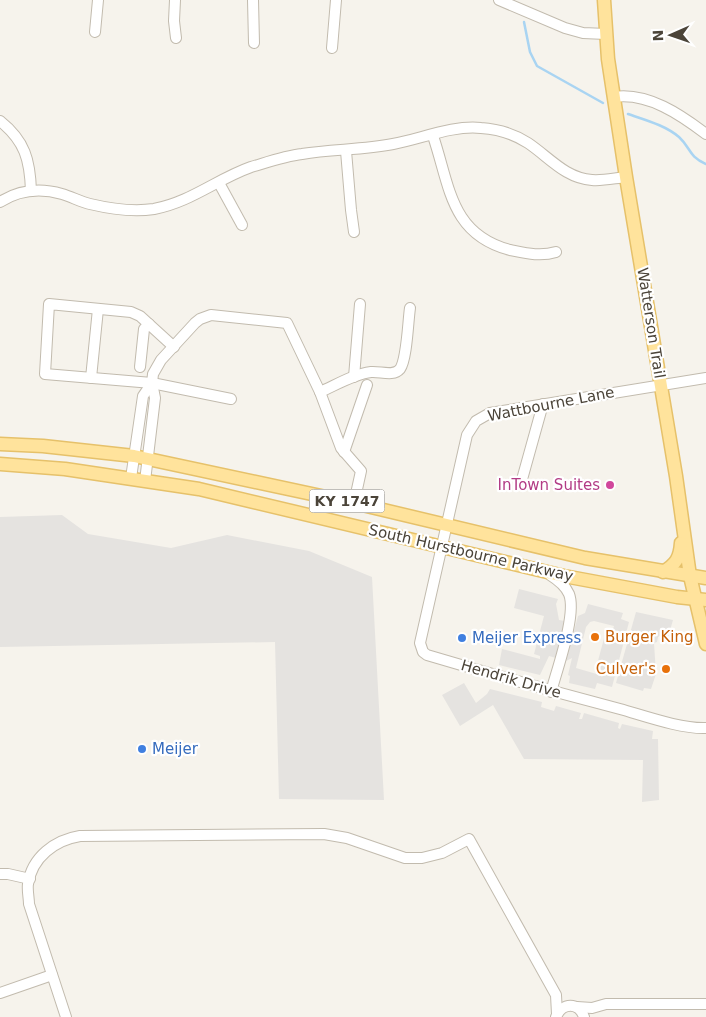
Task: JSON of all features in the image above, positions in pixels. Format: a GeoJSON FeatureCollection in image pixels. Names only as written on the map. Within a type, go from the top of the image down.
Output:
{"type":"FeatureCollection","features":[{"type":"Feature","properties":{"kind":"main road","name":"Watterson Trail"},"geometry":{"type":"LineString","coordinates":[[604,0],[606,34],[626,176],[661,384],[690,576],[701,600],[706,644]]}},
{"type":"Feature","properties":{"kind":"main road","name":"South Hurstbourne Parkway"},"geometry":{"type":"LineString","coordinates":[[0,444],[43,446],[134,456],[354,503],[585,558],[706,578]]}},
{"type":"Feature","properties":{"kind":"main road","name":"South Hurstbourne Parkway"},"geometry":{"type":"LineString","coordinates":[[0,464],[65,469],[199,490],[543,571],[667,596],[701,600]]}},
{"type":"Feature","properties":{"kind":"main road"},"geometry":{"type":"LineString","coordinates":[[663,572],[676,562],[680,556],[683,525]]}},
{"type":"Feature","properties":{"kind":"street"},"geometry":{"type":"LineString","coordinates":[[94,32],[98,0]]}},
{"type":"Feature","properties":{"kind":"street"},"geometry":{"type":"LineString","coordinates":[[175,0],[174,21],[176,38]]}},
{"type":"Feature","properties":{"kind":"street"},"geometry":{"type":"LineString","coordinates":[[253,0],[254,43]]}},
{"type":"Feature","properties":{"kind":"street"},"geometry":{"type":"LineString","coordinates":[[332,48],[336,0]]}},
{"type":"Feature","properties":{"kind":"street"},"geometry":{"type":"LineString","coordinates":[[499,0],[565,28],[583,33],[606,34]]}},
{"type":"Feature","properties":{"kind":"street"},"geometry":{"type":"LineString","coordinates":[[614,97],[629,96],[660,105],[676,113],[706,134]]}},
{"type":"Feature","properties":{"kind":"street"},"geometry":{"type":"LineString","coordinates":[[0,121],[21,142],[29,164],[31,191]]}},
{"type":"Feature","properties":{"kind":"street"},"geometry":{"type":"LineString","coordinates":[[0,202],[9,197],[31,191],[45,191],[61,194],[88,204],[109,208],[144,210],[179,202],[249,168],[286,157],[315,152],[346,151],[392,145],[456,129],[473,127],[499,130],[527,143],[563,170],[579,178],[600,180],[626,176]]}},
{"type":"Feature","properties":{"kind":"street"},"geometry":{"type":"LineString","coordinates":[[432,136],[452,199],[469,227],[482,238],[504,248],[529,254],[542,255],[556,252]]}},
{"type":"Feature","properties":{"kind":"street"},"geometry":{"type":"LineString","coordinates":[[346,151],[354,232]]}},
{"type":"Feature","properties":{"kind":"street"},"geometry":{"type":"LineString","coordinates":[[219,183],[242,225]]}},
{"type":"Feature","properties":{"kind":"street"},"geometry":{"type":"LineString","coordinates":[[174,347],[150,324],[131,312],[49,304],[45,374],[152,383],[231,399]]}},
{"type":"Feature","properties":{"kind":"street"},"geometry":{"type":"LineString","coordinates":[[354,377],[360,304]]}},
{"type":"Feature","properties":{"kind":"street"},"geometry":{"type":"LineString","coordinates":[[320,392],[354,377],[371,372],[393,373],[399,369],[404,360],[410,308]]}},
{"type":"Feature","properties":{"kind":"street"},"geometry":{"type":"LineString","coordinates":[[91,378],[98,309]]}},
{"type":"Feature","properties":{"kind":"street"},"geometry":{"type":"LineString","coordinates":[[145,481],[155,398],[152,383],[153,374],[161,360],[200,319],[206,316],[288,323],[320,392],[341,448],[361,471],[354,503]]}},
{"type":"Feature","properties":{"kind":"street"},"geometry":{"type":"LineString","coordinates":[[140,366],[144,329],[150,324]]}},
{"type":"Feature","properties":{"kind":"street","name":"Wattbourne Lane"},"geometry":{"type":"LineString","coordinates":[[443,546],[467,436],[476,421],[490,413],[706,378]]}},
{"type":"Feature","properties":{"kind":"street"},"geometry":{"type":"LineString","coordinates":[[131,478],[143,396],[152,383]]}},
{"type":"Feature","properties":{"kind":"street"},"geometry":{"type":"LineString","coordinates":[[344,452],[367,385]]}},
{"type":"Feature","properties":{"kind":"street"},"geometry":{"type":"LineString","coordinates":[[522,483],[543,404]]}},
{"type":"Feature","properties":{"kind":"street","name":"Hendrik Drive"},"geometry":{"type":"LineString","coordinates":[[443,546],[420,638],[420,643],[427,655],[551,692],[665,721],[706,728]]}},
{"type":"Feature","properties":{"kind":"street"},"geometry":{"type":"LineString","coordinates":[[543,571],[561,582],[569,593],[572,606],[571,621],[551,692]]}},
{"type":"Feature","properties":{"kind":"street"},"geometry":{"type":"LineString","coordinates":[[66,1017],[29,904],[28,885],[33,867],[47,849],[66,838],[80,836],[324,834],[347,838],[405,858],[422,858],[442,853],[469,839],[556,995],[557,1015]]}},
{"type":"Feature","properties":{"kind":"street"},"geometry":{"type":"LineString","coordinates":[[0,874],[30,879]]}},
{"type":"Feature","properties":{"kind":"street"},"geometry":{"type":"LineString","coordinates":[[0,993],[52,975]]}},
{"type":"Feature","properties":{"kind":"street"},"geometry":{"type":"LineString","coordinates":[[556,995],[580,1010],[585,1017],[592,1008]]}},
{"type":"Feature","properties":{"kind":"street"},"geometry":{"type":"LineString","coordinates":[[557,1015],[563,1007],[574,1006],[592,1008],[606,1004],[706,1004]]}},
{"type":"Feature","properties":{"kind":"shaded area"},"geometry":{"type":"Polygon","coordinates":[[[62,515],[88,534],[171,548],[227,535],[309,551],[372,577],[384,800],[279,799],[275,642],[0,647],[0,517],[62,515]]]}},
{"type":"Feature","properties":{"kind":"shaded area"},"geometry":{"type":"Polygon","coordinates":[[[519,589],[558,599],[556,604],[559,620],[565,621],[556,658],[549,656],[540,675],[499,665],[502,649],[540,659],[540,656],[534,654],[544,616],[514,608],[519,589]]]}},
{"type":"Feature","properties":{"kind":"shaded area"},"geometry":{"type":"Polygon","coordinates":[[[588,604],[623,613],[621,619],[629,622],[612,687],[597,683],[595,689],[569,683],[570,676],[568,675],[572,658],[566,661],[578,616],[585,613],[588,604]],[[594,621],[590,622],[586,627],[576,668],[600,675],[600,673],[595,672],[606,631],[612,632],[614,626],[594,621]]]}},
{"type":"Feature","properties":{"kind":"shaded area"},"geometry":{"type":"Polygon","coordinates":[[[636,612],[673,620],[668,637],[661,635],[658,637],[657,642],[654,643],[656,674],[651,689],[644,688],[643,691],[616,683],[636,612]]]}},
{"type":"Feature","properties":{"kind":"shaded area"},"geometry":{"type":"Polygon","coordinates":[[[464,683],[476,703],[490,689],[542,702],[541,707],[554,711],[556,706],[581,713],[579,719],[582,719],[584,713],[619,723],[618,728],[620,729],[622,724],[653,731],[652,739],[658,739],[659,800],[642,802],[643,760],[524,759],[493,705],[460,726],[442,695],[464,683]]]}},
{"type":"Feature","properties":{"kind":"waterway"},"geometry":{"type":"LineString","coordinates":[[524,22],[530,52],[537,66],[603,103]]}},
{"type":"Feature","properties":{"kind":"waterway"},"geometry":{"type":"LineString","coordinates":[[628,114],[668,129],[683,141],[696,158],[706,164]]}},
{"type":"Feature","properties":{"kind":"place","name":"InTown Suites"},"geometry":{"type":"Point","coordinates":[610,485]}},
{"type":"Feature","properties":{"kind":"place","name":"Burger King"},"geometry":{"type":"Point","coordinates":[595,637]}},
{"type":"Feature","properties":{"kind":"place","name":"Meijer Express"},"geometry":{"type":"Point","coordinates":[462,638]}},
{"type":"Feature","properties":{"kind":"place","name":"Culver's"},"geometry":{"type":"Point","coordinates":[666,669]}},
{"type":"Feature","properties":{"kind":"place","name":"Meijer"},"geometry":{"type":"Point","coordinates":[142,749]}}]}
